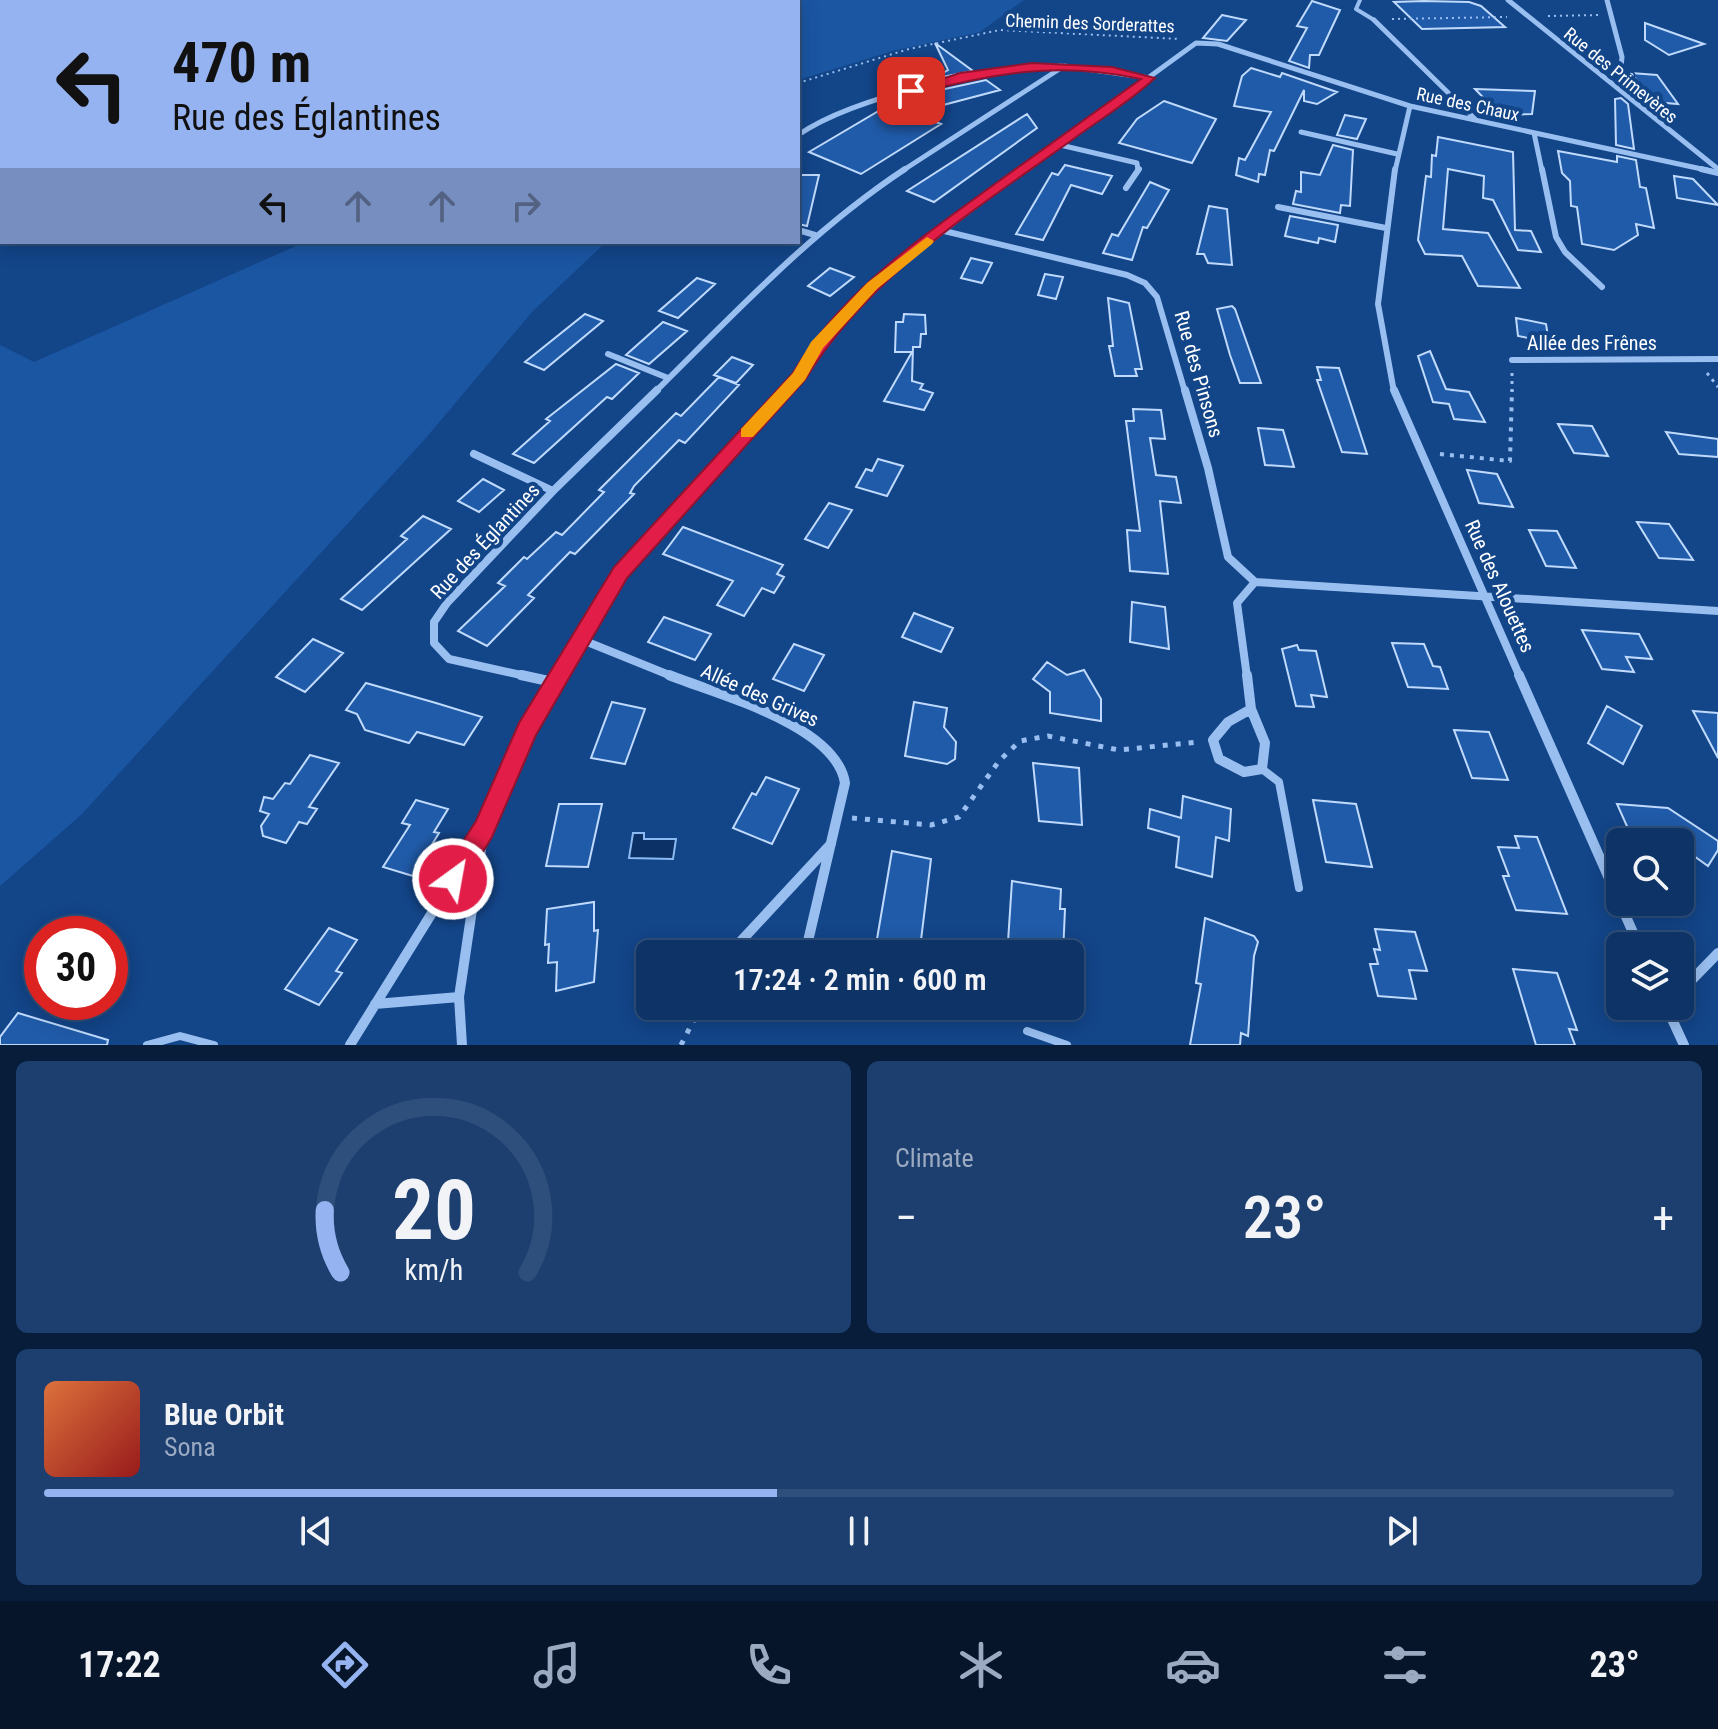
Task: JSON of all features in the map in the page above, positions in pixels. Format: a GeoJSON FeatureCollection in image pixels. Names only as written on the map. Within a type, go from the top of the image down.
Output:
{"type":"FeatureCollection","features":[{"type":"Feature","properties":{"kind":"street","name":"Rue des Primevères"},"geometry":{"type":"LineString","coordinates":[[1508,0],[1589,69],[1619,86],[1718,171]]}},
{"type":"Feature","properties":{"kind":"street"},"geometry":{"type":"LineString","coordinates":[[1607,0],[1622,57],[1619,86]]}},
{"type":"Feature","properties":{"kind":"street"},"geometry":{"type":"LineString","coordinates":[[1374,20],[1477,121]]}},
{"type":"Feature","properties":{"kind":"street"},"geometry":{"type":"LineString","coordinates":[[350,1045],[484,829],[514,754],[553,682],[621,572],[799,376],[816,346],[872,286],[940,230],[1196,43]]}},
{"type":"Feature","properties":{"kind":"street","name":"Rue des Chaux"},"geometry":{"type":"LineString","coordinates":[[1196,43],[1218,44],[1410,106],[1718,171]]}},
{"type":"Feature","properties":{"kind":"street"},"geometry":{"type":"LineString","coordinates":[[800,134],[836,114],[960,76],[998,68],[1064,66],[1150,78]]}},
{"type":"Feature","properties":{"kind":"street","name":"Rue des Églantines"},"geometry":{"type":"LineString","coordinates":[[553,682],[449,659],[434,643],[434,622],[447,603],[553,491],[815,235],[858,200],[1064,66]]}},
{"type":"Feature","properties":{"kind":"street","name":"Rue des Alouettes"},"geometry":{"type":"LineString","coordinates":[[1410,106],[1397,154],[1378,304],[1394,391],[1633,932]]}},
{"type":"Feature","properties":{"kind":"street"},"geometry":{"type":"LineString","coordinates":[[1301,132],[1397,154]]}},
{"type":"Feature","properties":{"kind":"street"},"geometry":{"type":"LineString","coordinates":[[1534,133],[1556,237],[1565,252],[1602,287]]}},
{"type":"Feature","properties":{"kind":"street"},"geometry":{"type":"LineString","coordinates":[[1056,144],[1137,163],[1140,168],[1126,188]]}},
{"type":"Feature","properties":{"kind":"street"},"geometry":{"type":"LineString","coordinates":[[1278,207],[1386,228]]}},
{"type":"Feature","properties":{"kind":"street","name":"Rue des Pinsons"},"geometry":{"type":"LineString","coordinates":[[940,230],[1127,275],[1145,283],[1157,297],[1208,468],[1228,557],[1255,582]]}},
{"type":"Feature","properties":{"kind":"street"},"geometry":{"type":"LineString","coordinates":[[800,231],[815,235]]}},
{"type":"Feature","properties":{"kind":"street"},"geometry":{"type":"LineString","coordinates":[[608,354],[668,378]]}},
{"type":"Feature","properties":{"kind":"street","name":"Allée des Frênes"},"geometry":{"type":"LineString","coordinates":[[1512,360],[1718,359]]}},
{"type":"Feature","properties":{"kind":"street"},"geometry":{"type":"LineString","coordinates":[[474,454],[553,491]]}},
{"type":"Feature","properties":{"kind":"street"},"geometry":{"type":"LineString","coordinates":[[1251,709],[1228,722],[1213,740],[1219,759],[1244,772],[1262,769],[1265,743],[1251,709],[1237,603],[1255,582],[1718,611]]}},
{"type":"Feature","properties":{"kind":"street","name":"Allée des Grives"},"geometry":{"type":"LineString","coordinates":[[580,639],[805,730],[833,751],[844,766],[845,783],[808,940]]}},
{"type":"Feature","properties":{"kind":"street"},"geometry":{"type":"LineString","coordinates":[[462,1045],[459,997],[484,829]]}},
{"type":"Feature","properties":{"kind":"street"},"geometry":{"type":"LineString","coordinates":[[742,940],[831,844]]}},
{"type":"Feature","properties":{"kind":"street"},"geometry":{"type":"LineString","coordinates":[[1694,978],[1718,953]]}},
{"type":"Feature","properties":{"kind":"street"},"geometry":{"type":"LineString","coordinates":[[375,1004],[459,997]]}},
{"type":"Feature","properties":{"kind":"street"},"geometry":{"type":"LineString","coordinates":[[1672,1020],[1684,1045]]}},
{"type":"Feature","properties":{"kind":"lane"},"geometry":{"type":"LineString","coordinates":[[1360,0],[1356,9],[1374,20]]}},
{"type":"Feature","properties":{"kind":"lane"},"geometry":{"type":"LineString","coordinates":[[1262,769],[1279,782],[1299,888]]}},
{"type":"Feature","properties":{"kind":"lane"},"geometry":{"type":"LineString","coordinates":[[1027,1031],[1067,1045]]}},
{"type":"Feature","properties":{"kind":"lane"},"geometry":{"type":"LineString","coordinates":[[147,1045],[163,1035],[192,1037],[214,1045]]}},
{"type":"Feature","properties":{"kind":"path"},"geometry":{"type":"LineString","coordinates":[[1374,20],[1613,14]]}},
{"type":"Feature","properties":{"kind":"path","name":"Chemin des Sorderattes"},"geometry":{"type":"LineString","coordinates":[[800,82],[909,49],[1000,30],[1175,38],[1196,43]]}},
{"type":"Feature","properties":{"kind":"path","name":"Allée des Frênes"},"geometry":{"type":"LineString","coordinates":[[1421,452],[1510,461],[1512,360]]}},
{"type":"Feature","properties":{"kind":"path"},"geometry":{"type":"LineString","coordinates":[[837,817],[931,825],[959,817],[999,761],[1020,741],[1048,736],[1119,750],[1144,750],[1213,740]]}},
{"type":"Feature","properties":{"kind":"path"},"geometry":{"type":"LineString","coordinates":[[681,1045],[694,1020]]}},
{"type":"Feature","properties":{"kind":"shaded area"},"geometry":{"type":"Polygon","coordinates":[[[800,0],[1024,0],[980,32],[893,51],[800,79],[800,0]]]}},
{"type":"Feature","properties":{"kind":"shaded area"},"geometry":{"type":"Polygon","coordinates":[[[300,244],[604,244],[532,312],[425,439],[81,815],[0,886],[0,345],[34,362],[300,244]]]}},
{"type":"Feature","properties":{"kind":"shaded area"},"geometry":{"type":"Polygon","coordinates":[[[633,833],[644,833],[644,839],[676,839],[673,859],[629,858],[633,833]]]}},
{"type":"Feature","properties":{"kind":"building"},"geometry":{"type":"Polygon","coordinates":[[[1312,1],[1340,10],[1319,55],[1310,55],[1309,68],[1289,61],[1307,28],[1297,26],[1312,1]]]}},
{"type":"Feature","properties":{"kind":"building"},"geometry":{"type":"Polygon","coordinates":[[[1394,2],[1469,2],[1481,6],[1505,27],[1422,29],[1394,2]]]}},
{"type":"Feature","properties":{"kind":"building"},"geometry":{"type":"Polygon","coordinates":[[[1222,15],[1246,20],[1227,41],[1203,38],[1222,15]]]}},
{"type":"Feature","properties":{"kind":"building"},"geometry":{"type":"Polygon","coordinates":[[[1645,23],[1704,44],[1669,55],[1645,40],[1645,23]]]}},
{"type":"Feature","properties":{"kind":"building"},"geometry":{"type":"Polygon","coordinates":[[[935,43],[973,71],[932,79],[948,70],[935,43]]]}},
{"type":"Feature","properties":{"kind":"building"},"geometry":{"type":"Polygon","coordinates":[[[1251,68],[1280,77],[1282,73],[1337,92],[1317,104],[1304,101],[1304,90],[1274,151],[1270,150],[1265,175],[1259,174],[1258,182],[1236,175],[1239,158],[1245,160],[1271,112],[1234,106],[1242,76],[1251,68]]]}},
{"type":"Feature","properties":{"kind":"building"},"geometry":{"type":"Polygon","coordinates":[[[1631,73],[1657,75],[1678,104],[1654,102],[1631,73]]]}},
{"type":"Feature","properties":{"kind":"building"},"geometry":{"type":"Polygon","coordinates":[[[986,80],[1000,90],[913,113],[941,124],[861,174],[809,152],[899,99],[986,80]]]}},
{"type":"Feature","properties":{"kind":"building"},"geometry":{"type":"Polygon","coordinates":[[[1475,89],[1535,91],[1532,114],[1500,115],[1475,89]]]}},
{"type":"Feature","properties":{"kind":"building"},"geometry":{"type":"Polygon","coordinates":[[[1621,98],[1628,104],[1634,149],[1616,145],[1615,99],[1621,98]]]}},
{"type":"Feature","properties":{"kind":"building"},"geometry":{"type":"Polygon","coordinates":[[[1164,101],[1216,119],[1192,163],[1119,143],[1137,119],[1164,101]]]}},
{"type":"Feature","properties":{"kind":"building"},"geometry":{"type":"Polygon","coordinates":[[[1027,114],[1037,128],[934,202],[907,191],[1027,114]]]}},
{"type":"Feature","properties":{"kind":"building"},"geometry":{"type":"Polygon","coordinates":[[[1345,115],[1366,119],[1357,139],[1337,135],[1345,115]]]}},
{"type":"Feature","properties":{"kind":"building"},"geometry":{"type":"Polygon","coordinates":[[[1438,137],[1513,152],[1515,230],[1531,231],[1541,252],[1518,250],[1493,200],[1483,198],[1484,176],[1448,169],[1443,229],[1488,233],[1520,288],[1478,286],[1462,256],[1425,254],[1418,240],[1426,176],[1431,177],[1432,155],[1436,156],[1438,137]]]}},
{"type":"Feature","properties":{"kind":"building"},"geometry":{"type":"Polygon","coordinates":[[[1333,145],[1353,150],[1350,206],[1341,205],[1340,213],[1293,204],[1296,191],[1301,192],[1301,172],[1320,175],[1333,145]]]}},
{"type":"Feature","properties":{"kind":"building"},"geometry":{"type":"Polygon","coordinates":[[[1558,151],[1617,162],[1617,156],[1636,160],[1640,187],[1646,188],[1654,228],[1636,224],[1638,235],[1614,250],[1582,244],[1577,207],[1571,206],[1570,181],[1562,173],[1558,151]]]}},
{"type":"Feature","properties":{"kind":"building"},"geometry":{"type":"Polygon","coordinates":[[[1065,165],[1112,176],[1102,194],[1071,185],[1043,240],[1016,234],[1052,173],[1058,175],[1065,165]]]}},
{"type":"Feature","properties":{"kind":"building"},"geometry":{"type":"Polygon","coordinates":[[[800,175],[819,175],[807,226],[800,224],[800,175]]]}},
{"type":"Feature","properties":{"kind":"building"},"geometry":{"type":"Polygon","coordinates":[[[1674,176],[1693,179],[1718,205],[1677,198],[1674,176]]]}},
{"type":"Feature","properties":{"kind":"building"},"geometry":{"type":"Polygon","coordinates":[[[1150,182],[1169,190],[1147,228],[1143,227],[1132,260],[1103,253],[1112,234],[1118,236],[1150,182]]]}},
{"type":"Feature","properties":{"kind":"building"},"geometry":{"type":"Polygon","coordinates":[[[1209,206],[1227,209],[1232,265],[1208,263],[1204,254],[1197,254],[1209,206]]]}},
{"type":"Feature","properties":{"kind":"building"},"geometry":{"type":"Polygon","coordinates":[[[1290,216],[1338,225],[1335,242],[1319,238],[1318,243],[1285,236],[1290,216]]]}},
{"type":"Feature","properties":{"kind":"building"},"geometry":{"type":"Polygon","coordinates":[[[971,258],[992,263],[982,283],[961,278],[971,258]]]}},
{"type":"Feature","properties":{"kind":"building"},"geometry":{"type":"Polygon","coordinates":[[[830,268],[854,277],[830,296],[808,286],[830,268]]]}},
{"type":"Feature","properties":{"kind":"building"},"geometry":{"type":"Polygon","coordinates":[[[1045,274],[1063,277],[1056,299],[1038,295],[1045,274]]]}},
{"type":"Feature","properties":{"kind":"building"},"geometry":{"type":"Polygon","coordinates":[[[697,278],[715,284],[678,318],[659,311],[697,278]]]}},
{"type":"Feature","properties":{"kind":"building"},"geometry":{"type":"Polygon","coordinates":[[[1108,298],[1129,303],[1142,369],[1135,369],[1137,376],[1115,376],[1109,346],[1113,346],[1108,298]]]}},
{"type":"Feature","properties":{"kind":"building"},"geometry":{"type":"Polygon","coordinates":[[[1232,306],[1261,383],[1240,383],[1217,309],[1232,306]]]}},
{"type":"Feature","properties":{"kind":"building"},"geometry":{"type":"Polygon","coordinates":[[[585,314],[603,321],[544,370],[525,362],[585,314]]]}},
{"type":"Feature","properties":{"kind":"building"},"geometry":{"type":"Polygon","coordinates":[[[904,314],[925,315],[926,334],[921,334],[920,347],[913,347],[912,381],[923,384],[920,389],[933,393],[924,410],[884,401],[912,352],[895,352],[896,322],[903,322],[904,314]]]}},
{"type":"Feature","properties":{"kind":"building"},"geometry":{"type":"Polygon","coordinates":[[[1516,318],[1546,324],[1549,342],[1518,336],[1516,318]]]}},
{"type":"Feature","properties":{"kind":"building"},"geometry":{"type":"Polygon","coordinates":[[[663,322],[687,331],[649,364],[626,355],[663,322]]]}},
{"type":"Feature","properties":{"kind":"building"},"geometry":{"type":"Polygon","coordinates":[[[1430,351],[1446,389],[1469,392],[1485,422],[1454,419],[1449,404],[1433,402],[1418,356],[1430,351]]]}},
{"type":"Feature","properties":{"kind":"building"},"geometry":{"type":"Polygon","coordinates":[[[732,357],[753,365],[736,383],[714,375],[732,357]]]}},
{"type":"Feature","properties":{"kind":"building"},"geometry":{"type":"Polygon","coordinates":[[[616,364],[639,373],[612,399],[607,397],[534,463],[513,454],[550,421],[546,419],[616,364]]]}},
{"type":"Feature","properties":{"kind":"building"},"geometry":{"type":"Polygon","coordinates":[[[1317,367],[1339,368],[1367,454],[1342,452],[1317,380],[1321,380],[1317,367]]]}},
{"type":"Feature","properties":{"kind":"building"},"geometry":{"type":"Polygon","coordinates":[[[719,377],[739,385],[685,443],[679,440],[634,486],[630,493],[634,494],[575,554],[570,552],[528,595],[534,598],[487,646],[458,631],[505,586],[498,583],[524,557],[527,559],[556,532],[562,535],[604,492],[599,490],[676,413],[681,416],[719,377]]]}},
{"type":"Feature","properties":{"kind":"building"},"geometry":{"type":"Polygon","coordinates":[[[1133,409],[1161,410],[1165,439],[1150,438],[1156,475],[1176,477],[1181,503],[1160,501],[1168,574],[1130,571],[1127,530],[1140,531],[1126,421],[1134,421],[1133,409]]]}},
{"type":"Feature","properties":{"kind":"building"},"geometry":{"type":"Polygon","coordinates":[[[1558,424],[1592,426],[1608,456],[1574,453],[1558,424]]]}},
{"type":"Feature","properties":{"kind":"building"},"geometry":{"type":"Polygon","coordinates":[[[1258,428],[1283,430],[1294,467],[1265,465],[1258,428]]]}},
{"type":"Feature","properties":{"kind":"building"},"geometry":{"type":"Polygon","coordinates":[[[1666,432],[1718,439],[1718,457],[1679,454],[1666,432]]]}},
{"type":"Feature","properties":{"kind":"building"},"geometry":{"type":"Polygon","coordinates":[[[878,459],[903,466],[887,496],[856,487],[866,469],[872,471],[878,459]]]}},
{"type":"Feature","properties":{"kind":"building"},"geometry":{"type":"Polygon","coordinates":[[[1467,470],[1497,474],[1513,507],[1479,503],[1467,470]]]}},
{"type":"Feature","properties":{"kind":"building"},"geometry":{"type":"Polygon","coordinates":[[[483,479],[504,490],[479,512],[458,501],[483,479]]]}},
{"type":"Feature","properties":{"kind":"building"},"geometry":{"type":"Polygon","coordinates":[[[829,503],[852,510],[828,548],[805,539],[829,503]]]}},
{"type":"Feature","properties":{"kind":"building"},"geometry":{"type":"Polygon","coordinates":[[[423,516],[451,529],[362,610],[341,599],[407,539],[401,536],[423,516]]]}},
{"type":"Feature","properties":{"kind":"building"},"geometry":{"type":"Polygon","coordinates":[[[1637,522],[1669,524],[1693,560],[1659,558],[1637,522]]]}},
{"type":"Feature","properties":{"kind":"building"},"geometry":{"type":"Polygon","coordinates":[[[683,527],[783,565],[777,574],[784,577],[774,593],[762,588],[744,616],[717,605],[733,581],[663,554],[683,527]]]}},
{"type":"Feature","properties":{"kind":"building"},"geometry":{"type":"Polygon","coordinates":[[[1529,530],[1557,531],[1576,568],[1546,566],[1529,530]]]}},
{"type":"Feature","properties":{"kind":"building"},"geometry":{"type":"Polygon","coordinates":[[[1132,602],[1165,607],[1169,649],[1130,642],[1132,602]]]}},
{"type":"Feature","properties":{"kind":"building"},"geometry":{"type":"Polygon","coordinates":[[[914,613],[953,628],[941,652],[902,637],[914,613]]]}},
{"type":"Feature","properties":{"kind":"building"},"geometry":{"type":"Polygon","coordinates":[[[664,617],[711,634],[695,660],[648,642],[664,617]]]}},
{"type":"Feature","properties":{"kind":"building"},"geometry":{"type":"Polygon","coordinates":[[[1582,630],[1639,634],[1652,659],[1626,657],[1634,672],[1602,669],[1582,630]]]}},
{"type":"Feature","properties":{"kind":"building"},"geometry":{"type":"Polygon","coordinates":[[[313,639],[343,653],[305,692],[276,677],[313,639]]]}},
{"type":"Feature","properties":{"kind":"building"},"geometry":{"type":"Polygon","coordinates":[[[1392,643],[1424,644],[1433,666],[1440,667],[1448,689],[1408,687],[1392,643]]]}},
{"type":"Feature","properties":{"kind":"building"},"geometry":{"type":"Polygon","coordinates":[[[794,644],[824,655],[804,691],[773,679],[794,644]]]}},
{"type":"Feature","properties":{"kind":"building"},"geometry":{"type":"Polygon","coordinates":[[[1297,645],[1299,650],[1316,651],[1327,697],[1311,695],[1314,707],[1296,706],[1282,649],[1297,645]]]}},
{"type":"Feature","properties":{"kind":"building"},"geometry":{"type":"Polygon","coordinates":[[[1047,662],[1067,675],[1084,670],[1101,699],[1101,721],[1050,713],[1050,692],[1033,679],[1047,662]]]}},
{"type":"Feature","properties":{"kind":"building"},"geometry":{"type":"Polygon","coordinates":[[[366,683],[482,717],[464,745],[417,732],[409,743],[365,730],[357,714],[346,710],[366,683]]]}},
{"type":"Feature","properties":{"kind":"building"},"geometry":{"type":"Polygon","coordinates":[[[612,702],[645,709],[625,764],[591,758],[612,702]]]}},
{"type":"Feature","properties":{"kind":"building"},"geometry":{"type":"Polygon","coordinates":[[[914,702],[947,708],[944,727],[956,742],[955,759],[947,764],[905,756],[914,702]]]}},
{"type":"Feature","properties":{"kind":"building"},"geometry":{"type":"Polygon","coordinates":[[[1607,706],[1642,726],[1623,764],[1588,743],[1607,706]]]}},
{"type":"Feature","properties":{"kind":"building"},"geometry":{"type":"Polygon","coordinates":[[[1693,711],[1718,713],[1718,758],[1693,711]]]}},
{"type":"Feature","properties":{"kind":"building"},"geometry":{"type":"Polygon","coordinates":[[[1454,730],[1489,732],[1508,780],[1472,778],[1454,730]]]}},
{"type":"Feature","properties":{"kind":"building"},"geometry":{"type":"Polygon","coordinates":[[[310,755],[339,763],[309,807],[317,809],[307,824],[299,822],[286,843],[263,836],[261,826],[269,814],[260,811],[264,797],[273,799],[285,783],[290,784],[310,755]]]}},
{"type":"Feature","properties":{"kind":"building"},"geometry":{"type":"Polygon","coordinates":[[[1033,763],[1079,768],[1082,825],[1039,821],[1033,763]]]}},
{"type":"Feature","properties":{"kind":"building"},"geometry":{"type":"Polygon","coordinates":[[[766,777],[799,789],[772,844],[733,828],[752,793],[756,795],[766,777]]]}},
{"type":"Feature","properties":{"kind":"building"},"geometry":{"type":"Polygon","coordinates":[[[1183,796],[1231,809],[1229,841],[1216,837],[1212,877],[1176,867],[1179,837],[1148,828],[1150,809],[1181,818],[1183,796]]]}},
{"type":"Feature","properties":{"kind":"building"},"geometry":{"type":"Polygon","coordinates":[[[416,800],[448,809],[434,832],[439,833],[413,876],[383,867],[410,825],[402,823],[416,800]]]}},
{"type":"Feature","properties":{"kind":"building"},"geometry":{"type":"Polygon","coordinates":[[[1313,800],[1356,804],[1372,867],[1326,862],[1313,800]]]}},
{"type":"Feature","properties":{"kind":"building"},"geometry":{"type":"Polygon","coordinates":[[[559,804],[602,804],[588,867],[546,866],[559,804]]]}},
{"type":"Feature","properties":{"kind":"building"},"geometry":{"type":"Polygon","coordinates":[[[1617,804],[1668,808],[1718,841],[1718,850],[1708,866],[1694,856],[1694,828],[1628,828],[1617,804]]]}},
{"type":"Feature","properties":{"kind":"building"},"geometry":{"type":"Polygon","coordinates":[[[1515,836],[1537,837],[1567,914],[1516,910],[1503,876],[1509,876],[1498,847],[1519,848],[1515,836]]]}},
{"type":"Feature","properties":{"kind":"building"},"geometry":{"type":"Polygon","coordinates":[[[892,851],[931,859],[921,940],[877,939],[892,851]]]}},
{"type":"Feature","properties":{"kind":"building"},"geometry":{"type":"Polygon","coordinates":[[[1012,881],[1061,889],[1060,909],[1065,909],[1064,940],[1008,940],[1012,881]]]}},
{"type":"Feature","properties":{"kind":"building"},"geometry":{"type":"Polygon","coordinates":[[[594,902],[594,931],[598,930],[594,982],[556,991],[557,962],[548,963],[549,944],[545,945],[547,909],[594,902]]]}},
{"type":"Feature","properties":{"kind":"building"},"geometry":{"type":"Polygon","coordinates":[[[1205,918],[1254,936],[1258,942],[1254,956],[1248,1036],[1241,1033],[1240,1045],[1190,1045],[1201,984],[1196,983],[1205,918]]]}},
{"type":"Feature","properties":{"kind":"building"},"geometry":{"type":"Polygon","coordinates":[[[329,928],[357,940],[336,971],[342,973],[319,1005],[285,989],[329,928]]]}},
{"type":"Feature","properties":{"kind":"building"},"geometry":{"type":"Polygon","coordinates":[[[1375,929],[1415,932],[1427,971],[1409,970],[1416,999],[1378,996],[1370,964],[1378,964],[1374,949],[1380,950],[1375,929]]]}},
{"type":"Feature","properties":{"kind":"building"},"geometry":{"type":"Polygon","coordinates":[[[1513,969],[1557,973],[1577,1030],[1569,1029],[1575,1045],[1536,1045],[1513,969]]]}},
{"type":"Feature","properties":{"kind":"building"},"geometry":{"type":"Polygon","coordinates":[[[18,1013],[24,1015],[24,1020],[41,1020],[108,1040],[107,1045],[0,1045],[0,1037],[18,1013]]]}},
{"type":"Feature","properties":{"kind":"slow traffic"},"geometry":{"type":"LineString","coordinates":[[747,433],[799,376],[816,346],[872,286],[927,241]]}},
{"type":"Feature","properties":{"kind":"route"},"geometry":{"type":"LineString","coordinates":[[453,879],[484,829],[514,754],[553,682],[621,572],[799,376],[816,346],[872,286],[940,230],[1150,78],[1112,70],[1032,66],[998,68],[911,91]]}}]}
